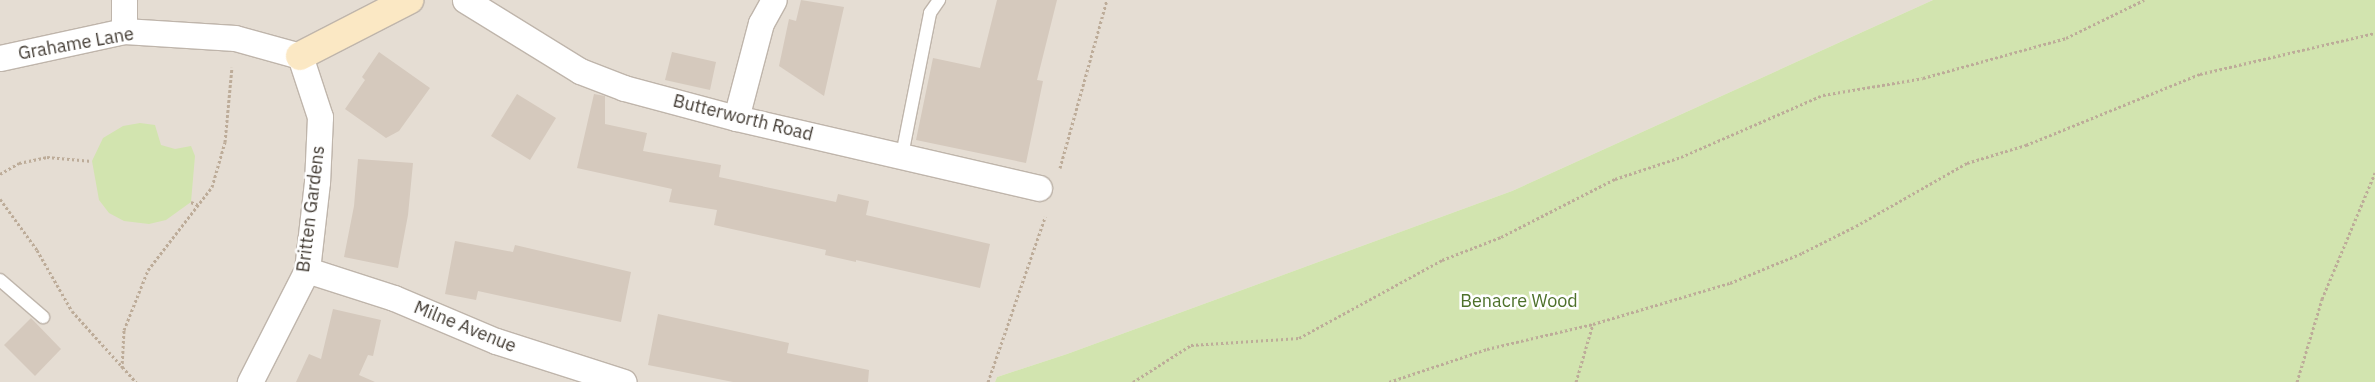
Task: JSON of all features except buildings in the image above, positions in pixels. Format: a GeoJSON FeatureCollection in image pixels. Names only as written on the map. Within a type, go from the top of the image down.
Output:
{"type":"FeatureCollection","features":[{"type":"Feature","properties":{"kind":"street"},"geometry":{"type":"LineString","coordinates":[[124,0],[124,31]]}},
{"type":"Feature","properties":{"kind":"street"},"geometry":{"type":"LineString","coordinates":[[300,56],[409,0]]}},
{"type":"Feature","properties":{"kind":"street","name":"Butterworth Road"},"geometry":{"type":"LineString","coordinates":[[465,0],[580,72],[624,88],[736,118],[1039,188]]}},
{"type":"Feature","properties":{"kind":"street"},"geometry":{"type":"LineString","coordinates":[[736,118],[761,23],[774,0]]}},
{"type":"Feature","properties":{"kind":"street","name":"Grahame Lane"},"geometry":{"type":"LineString","coordinates":[[0,58],[124,31],[235,38],[300,56]]}},
{"type":"Feature","properties":{"kind":"street","name":"Britten Gardens"},"geometry":{"type":"LineString","coordinates":[[250,382],[307,270],[317,182],[320,117],[300,56]]}},
{"type":"Feature","properties":{"kind":"street","name":"Milne Avenue"},"geometry":{"type":"LineString","coordinates":[[307,270],[394,298],[496,341],[624,382]]}},
{"type":"Feature","properties":{"kind":"lane"},"geometry":{"type":"LineString","coordinates":[[902,155],[930,13],[939,0]]}},
{"type":"Feature","properties":{"kind":"lane"},"geometry":{"type":"LineString","coordinates":[[0,280],[43,317]]}},
{"type":"Feature","properties":{"kind":"path"},"geometry":{"type":"LineString","coordinates":[[1133,382],[1191,345],[1298,338],[1442,260],[1501,236],[1615,178],[1681,157],[1823,95],[1923,78],[2066,38],[2144,0]]}},
{"type":"Feature","properties":{"kind":"path"},"geometry":{"type":"LineString","coordinates":[[1389,382],[1486,349],[1593,324],[1730,283],[1802,253],[1856,226],[1967,163],[2026,145],[2200,74],[2375,34]]}},
{"type":"Feature","properties":{"kind":"path"},"geometry":{"type":"LineString","coordinates":[[122,368],[124,330],[148,270],[212,187],[225,142],[235,38]]}},
{"type":"Feature","properties":{"kind":"path"},"geometry":{"type":"LineString","coordinates":[[0,174],[19,163],[47,157],[92,161]]}},
{"type":"Feature","properties":{"kind":"path"},"geometry":{"type":"LineString","coordinates":[[2297,382],[2322,299],[2375,173]]}},
{"type":"Feature","properties":{"kind":"path"},"geometry":{"type":"LineString","coordinates":[[0,199],[37,250],[72,311],[136,382]]}},
{"type":"Feature","properties":{"kind":"path"},"geometry":{"type":"LineString","coordinates":[[191,202],[198,205]]}},
{"type":"Feature","properties":{"kind":"path"},"geometry":{"type":"LineString","coordinates":[[1576,382],[1593,324]]}},
{"type":"Feature","properties":{"kind":"shaded area"},"geometry":{"type":"Polygon","coordinates":[[[0,0],[1933,0],[1512,191],[1067,354],[997,377],[995,382],[0,382],[0,0]]]}},
{"type":"Feature","properties":{"kind":"green space","name":"Benacre Wood"},"geometry":{"type":"Polygon","coordinates":[[[1933,0],[2375,0],[2375,382],[995,382],[997,377],[1067,354],[1512,191],[1933,0]]]}},
{"type":"Feature","properties":{"kind":"green space"},"geometry":{"type":"Polygon","coordinates":[[[140,123],[155,125],[161,145],[175,149],[191,146],[195,156],[191,202],[166,220],[149,224],[124,221],[109,213],[99,200],[92,161],[103,138],[123,126],[140,123]]]}}]}
